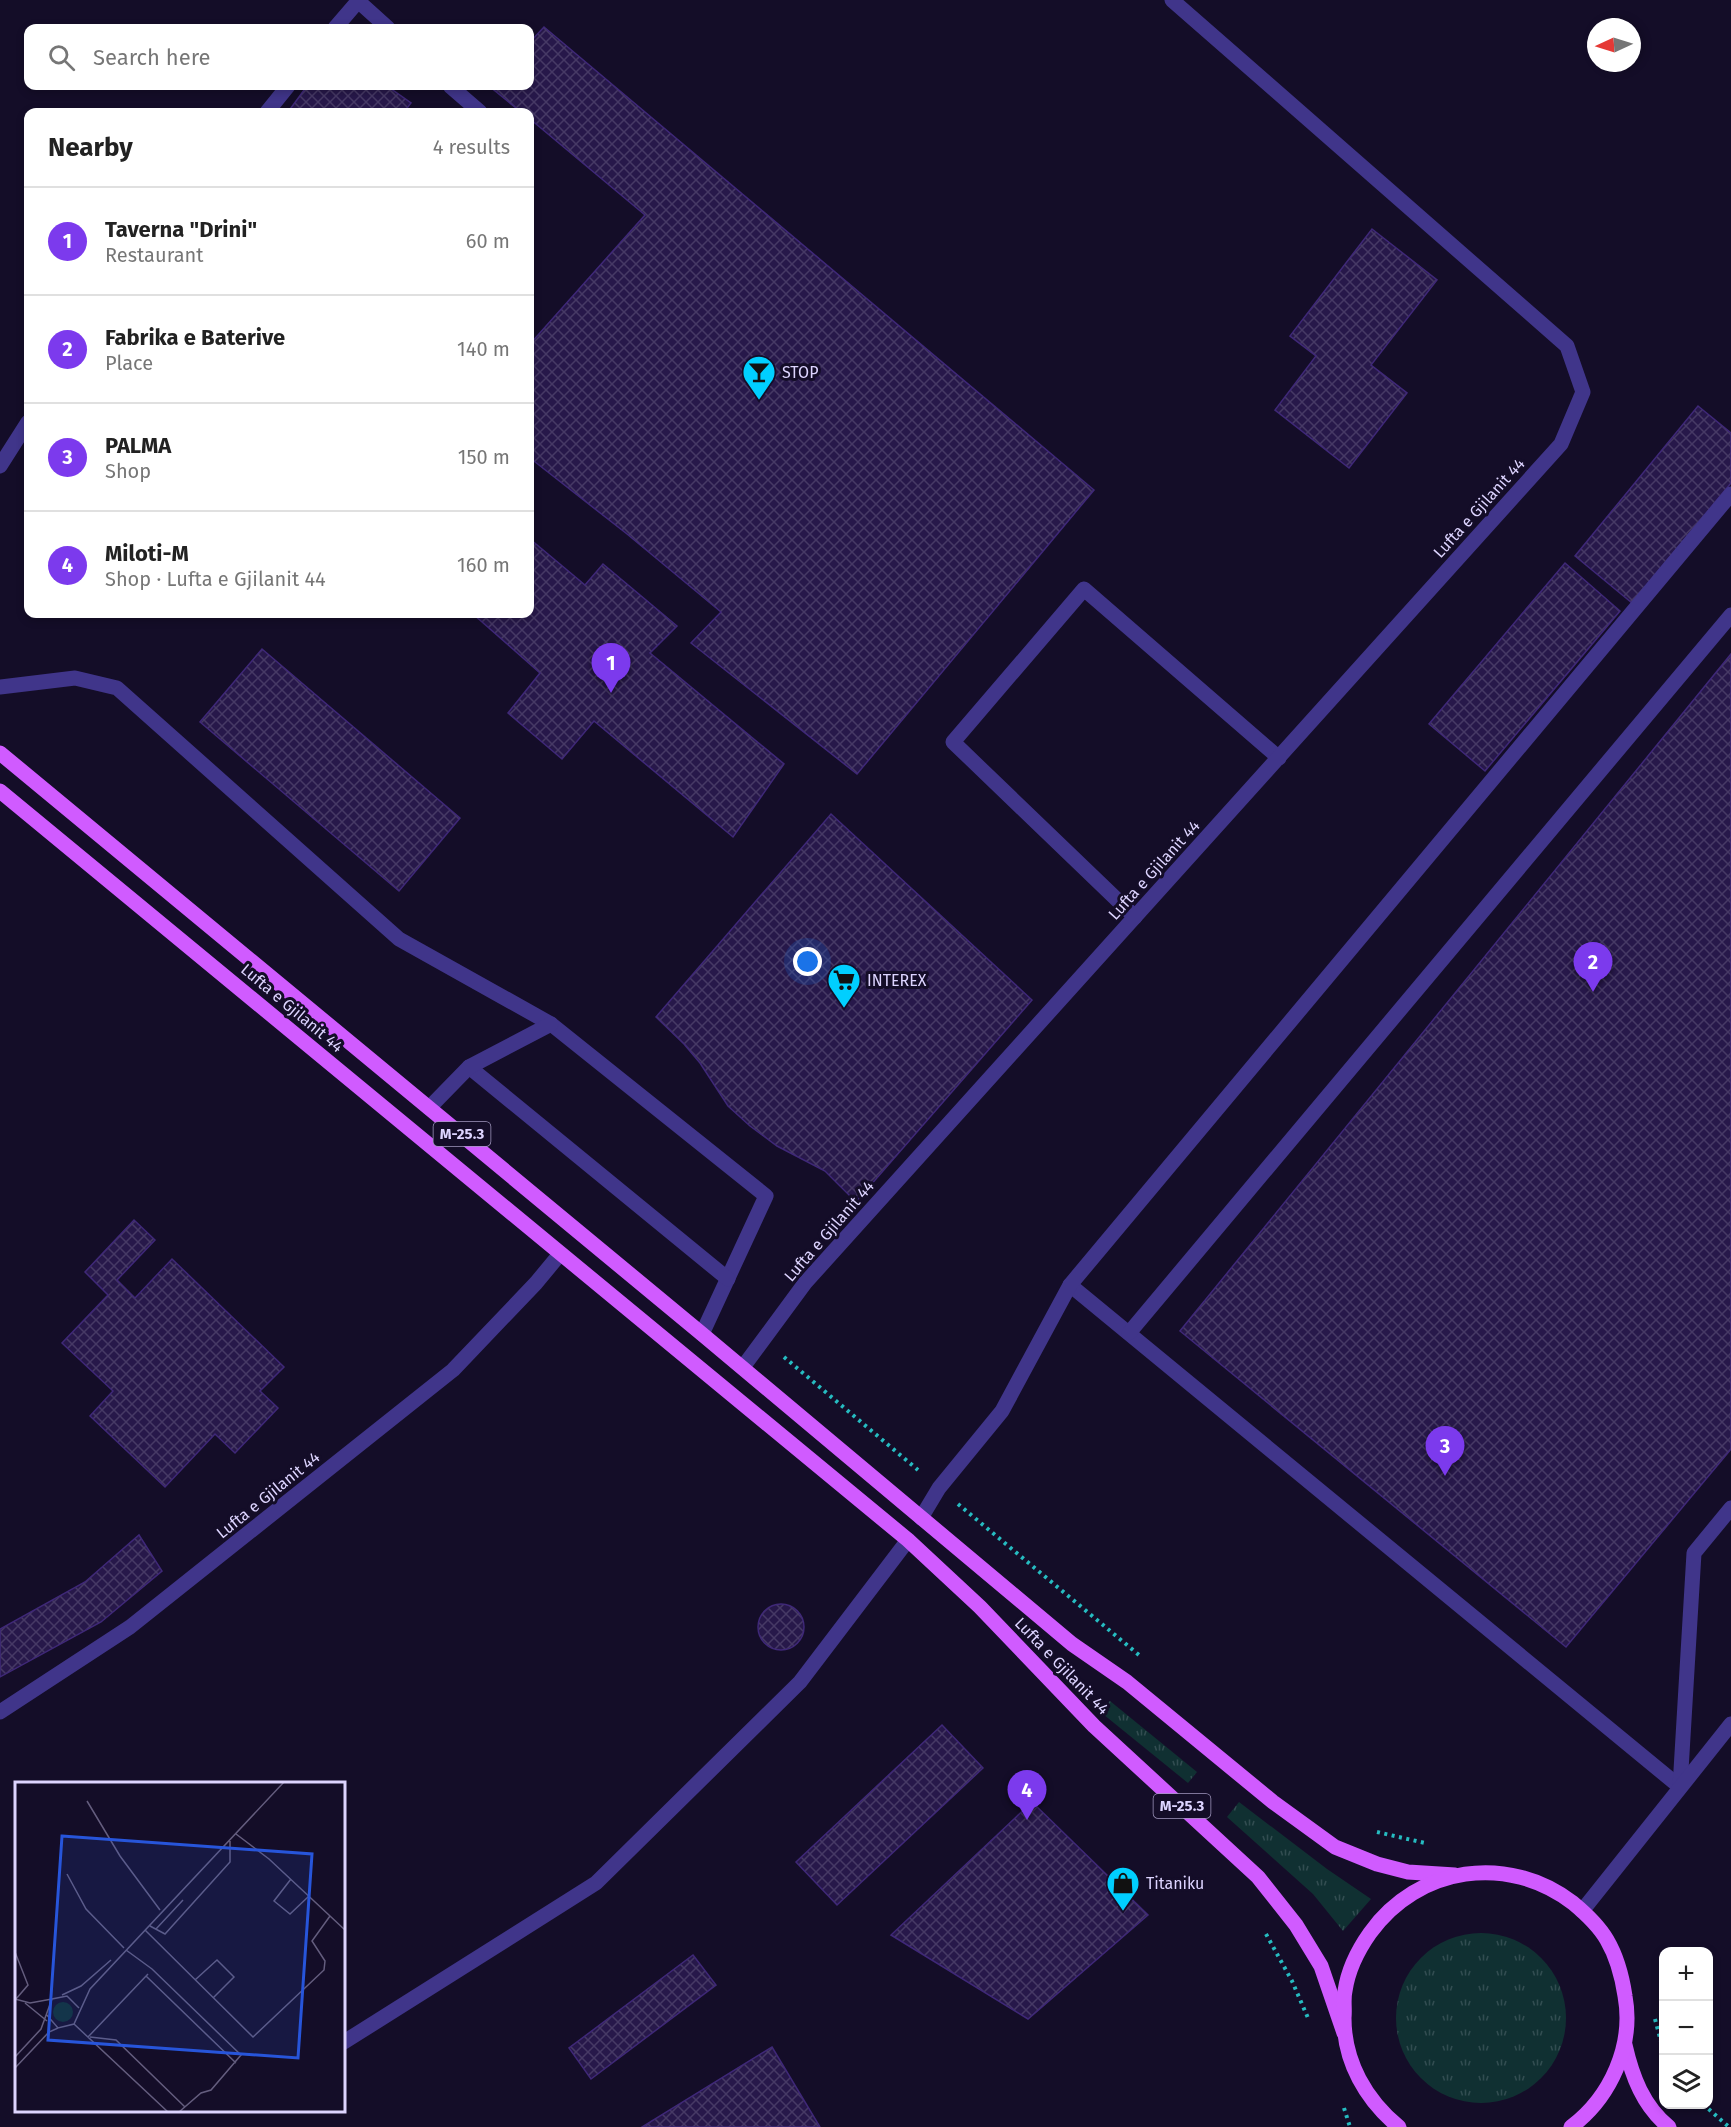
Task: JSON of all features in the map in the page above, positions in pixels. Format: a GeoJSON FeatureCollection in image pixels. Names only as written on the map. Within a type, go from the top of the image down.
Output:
{"type":"FeatureCollection","features":[{"type":"Feature","properties":{"kind":"main road","name":"M-25.3"},"geometry":{"type":"LineString","coordinates":[[0,753],[743,1367],[921,1518]]}},
{"type":"Feature","properties":{"kind":"main road","name":"Lufta e Gjilanit 44"},"geometry":{"type":"LineString","coordinates":[[0,791],[908,1540],[980,1607],[1094,1726],[1258,1877],[1296,1925],[1321,1966],[1344,2033]]}},
{"type":"Feature","properties":{"kind":"main road","name":"Lufta e Gjilanit 44"},"geometry":{"type":"LineString","coordinates":[[921,1518],[1072,1644],[1127,1682],[1273,1803],[1335,1847],[1408,1872],[1455,1875]]}},
{"type":"Feature","properties":{"kind":"main road","name":"M-25.3"},"geometry":{"type":"LineString","coordinates":[[1399,2127],[1385,2120],[1364,2089],[1351,2062],[1344,2033],[1345,1991],[1358,1951],[1382,1916],[1415,1890],[1455,1875],[1482,1872],[1518,1876],[1536,1881],[1561,1894],[1582,1911],[1606,1938],[1621,1972],[1627,2008],[1625,2044],[1631,2070],[1640,2092],[1659,2119],[1668,2127]]}},
{"type":"Feature","properties":{"kind":"main road","name":"M-25.3"},"geometry":{"type":"LineString","coordinates":[[1571,2127],[1583,2122],[1611,2083],[1625,2044]]}},
{"type":"Feature","properties":{"kind":"street","name":"Lufta e Gjilanit 44"},"geometry":{"type":"LineString","coordinates":[[743,1367],[805,1283],[1561,444],[1583,392],[1567,346],[1172,0]]}},
{"type":"Feature","properties":{"kind":"street"},"geometry":{"type":"LineString","coordinates":[[339,24],[359,1],[384,24]]}},
{"type":"Feature","properties":{"kind":"street"},"geometry":{"type":"LineString","coordinates":[[270,108],[285,90]]}},
{"type":"Feature","properties":{"kind":"street"},"geometry":{"type":"LineString","coordinates":[[455,90],[475,108]]}},
{"type":"Feature","properties":{"kind":"street"},"geometry":{"type":"LineString","coordinates":[[0,466],[24,428]]}},
{"type":"Feature","properties":{"kind":"street"},"geometry":{"type":"LineString","coordinates":[[921,1518],[939,1488],[1002,1411],[1070,1285],[1731,494]]}},
{"type":"Feature","properties":{"kind":"street"},"geometry":{"type":"LineString","coordinates":[[1135,917],[953,742],[1084,590],[1279,758]]}},
{"type":"Feature","properties":{"kind":"street"},"geometry":{"type":"LineString","coordinates":[[1129,1333],[1731,615]]}},
{"type":"Feature","properties":{"kind":"street"},"geometry":{"type":"LineString","coordinates":[[0,687],[75,678],[117,688],[399,939],[551,1024],[766,1196],[702,1334]]}},
{"type":"Feature","properties":{"kind":"street"},"geometry":{"type":"LineString","coordinates":[[429,1108],[470,1067],[551,1024]]}},
{"type":"Feature","properties":{"kind":"street"},"geometry":{"type":"LineString","coordinates":[[470,1067],[728,1279]]}},
{"type":"Feature","properties":{"kind":"street","name":"Lufta e Gjilanit 44"},"geometry":{"type":"LineString","coordinates":[[0,1712],[130,1627],[453,1370],[536,1283],[560,1254]]}},
{"type":"Feature","properties":{"kind":"street"},"geometry":{"type":"LineString","coordinates":[[1070,1285],[1680,1787]]}},
{"type":"Feature","properties":{"kind":"street"},"geometry":{"type":"LineString","coordinates":[[1680,1787],[1694,1553],[1731,1508]]}},
{"type":"Feature","properties":{"kind":"street"},"geometry":{"type":"LineString","coordinates":[[345,2041],[596,1884],[800,1682],[908,1540]]}},
{"type":"Feature","properties":{"kind":"street"},"geometry":{"type":"LineString","coordinates":[[1582,1911],[1731,1724]]}},
{"type":"Feature","properties":{"kind":"path"},"geometry":{"type":"LineString","coordinates":[[763,1339],[1147,1661]]}},
{"type":"Feature","properties":{"kind":"path"},"geometry":{"type":"LineString","coordinates":[[1372,1831],[1429,1844]]}},
{"type":"Feature","properties":{"kind":"path"},"geometry":{"type":"LineString","coordinates":[[1265,1932],[1292,1981],[1310,2024]]}},
{"type":"Feature","properties":{"kind":"path"},"geometry":{"type":"LineString","coordinates":[[1654,2014],[1659,2034]]}},
{"type":"Feature","properties":{"kind":"path"},"geometry":{"type":"LineString","coordinates":[[1341,2099],[1350,2127]]}},
{"type":"Feature","properties":{"kind":"path"},"geometry":{"type":"LineString","coordinates":[[1709,2109],[1729,2127]]}},
{"type":"Feature","properties":{"kind":"green space"},"geometry":{"type":"Polygon","coordinates":[[[1110,1701],[1197,1772],[1188,1783],[1098,1710],[1110,1701]]]}},
{"type":"Feature","properties":{"kind":"green space"},"geometry":{"type":"Polygon","coordinates":[[[1239,1802],[1327,1869],[1371,1899],[1343,1931],[1313,1894],[1227,1817],[1239,1802]]]}},
{"type":"Feature","properties":{"kind":"green space"},"geometry":{"type":"Polygon","coordinates":[[[1481,1933],[1513,1940],[1528,1947],[1541,1958],[1552,1971],[1559,1986],[1566,2018],[1559,2050],[1552,2065],[1541,2078],[1528,2089],[1513,2096],[1481,2103],[1449,2096],[1434,2089],[1421,2078],[1410,2065],[1403,2050],[1396,2018],[1403,1986],[1410,1971],[1421,1958],[1434,1947],[1449,1940],[1481,1933]]]}},
{"type":"Feature","properties":{"kind":"building","name":"STOP"},"geometry":{"type":"Polygon","coordinates":[[[544,27],[1094,490],[857,774],[691,643],[721,612],[534,461],[534,340],[645,215],[534,122],[534,108],[516,108],[494,90],[534,90],[534,38],[544,27]]]}},
{"type":"Feature","properties":{"kind":"building"},"geometry":{"type":"Polygon","coordinates":[[[304,90],[393,90],[411,103],[407,108],[291,108],[304,90]]]}},
{"type":"Feature","properties":{"kind":"building"},"geometry":{"type":"Polygon","coordinates":[[[1372,229],[1437,280],[1371,365],[1407,393],[1349,468],[1275,410],[1316,356],[1290,336],[1372,229]]]}},
{"type":"Feature","properties":{"kind":"building"},"geometry":{"type":"Polygon","coordinates":[[[1698,406],[1731,433],[1731,483],[1632,603],[1575,556],[1698,406]]]}},
{"type":"Feature","properties":{"kind":"building"},"geometry":{"type":"Polygon","coordinates":[[[534,542],[585,585],[603,564],[677,626],[650,653],[784,764],[733,837],[594,721],[562,759],[508,713],[540,673],[478,618],[534,618],[534,542]]]}},
{"type":"Feature","properties":{"kind":"building"},"geometry":{"type":"Polygon","coordinates":[[[1565,563],[1620,611],[1485,771],[1429,724],[1565,563]]]}},
{"type":"Feature","properties":{"kind":"building"},"geometry":{"type":"Polygon","coordinates":[[[262,649],[460,818],[399,891],[200,722],[262,649]]]}},
{"type":"Feature","properties":{"kind":"building"},"geometry":{"type":"Polygon","coordinates":[[[1731,654],[1731,1449],[1566,1647],[1180,1331],[1731,654]]]}},
{"type":"Feature","properties":{"kind":"building","name":"INTEREX"},"geometry":{"type":"Polygon","coordinates":[[[831,814],[1032,1000],[856,1202],[825,1171],[777,1146],[728,1106],[700,1063],[656,1017],[831,814]]]}},
{"type":"Feature","properties":{"kind":"building"},"geometry":{"type":"Polygon","coordinates":[[[134,1220],[155,1240],[117,1280],[135,1298],[172,1259],[284,1367],[260,1391],[278,1408],[235,1453],[215,1434],[165,1487],[90,1416],[113,1391],[62,1343],[108,1295],[85,1272],[134,1220]]]}},
{"type":"Feature","properties":{"kind":"building"},"geometry":{"type":"Polygon","coordinates":[[[139,1535],[162,1571],[101,1622],[0,1677],[0,1629],[85,1582],[139,1535]]]}},
{"type":"Feature","properties":{"kind":"building"},"geometry":{"type":"Polygon","coordinates":[[[781,1604],[797,1611],[804,1627],[797,1643],[781,1650],[765,1643],[758,1627],[765,1611],[781,1604]]]}},
{"type":"Feature","properties":{"kind":"building"},"geometry":{"type":"Polygon","coordinates":[[[942,1725],[983,1768],[837,1905],[796,1862],[942,1725]]]}},
{"type":"Feature","properties":{"kind":"building"},"geometry":{"type":"Polygon","coordinates":[[[1032,1802],[1148,1915],[1028,2019],[891,1935],[1032,1802]]]}},
{"type":"Feature","properties":{"kind":"building"},"geometry":{"type":"Polygon","coordinates":[[[693,1955],[716,1985],[591,2079],[569,2048],[693,1955]]]}},
{"type":"Feature","properties":{"kind":"building"},"geometry":{"type":"Polygon","coordinates":[[[772,2047],[820,2127],[642,2127],[772,2047]]]}},
{"type":"Feature","properties":{"kind":"place","name":"STOP"},"geometry":{"type":"Point","coordinates":[759,401]}},
{"type":"Feature","properties":{"kind":"place","name":"Taverna \"Drini\""},"geometry":{"type":"Point","coordinates":[611,693]}},
{"type":"Feature","properties":{"kind":"place","name":"Fabrika e Baterive"},"geometry":{"type":"Point","coordinates":[1593,992]}},
{"type":"Feature","properties":{"kind":"place","name":"INTEREX"},"geometry":{"type":"Point","coordinates":[844,1009]}},
{"type":"Feature","properties":{"kind":"place","name":"PALMA"},"geometry":{"type":"Point","coordinates":[1445,1476]}},
{"type":"Feature","properties":{"kind":"place","name":"Miloti-M"},"geometry":{"type":"Point","coordinates":[1027,1820]}},
{"type":"Feature","properties":{"kind":"place","name":"Titaniku"},"geometry":{"type":"Point","coordinates":[1123,1912]}}]}
